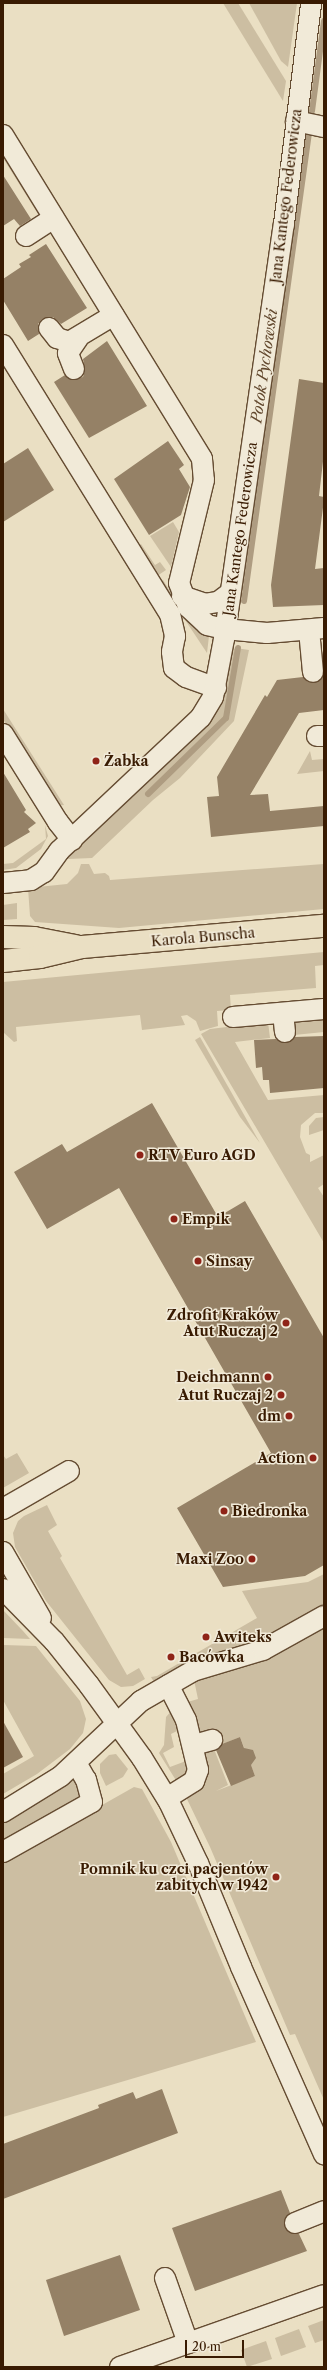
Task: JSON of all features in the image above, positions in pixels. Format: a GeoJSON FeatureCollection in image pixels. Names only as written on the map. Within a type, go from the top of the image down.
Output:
{"type":"FeatureCollection","features":[{"type":"Feature","properties":{"kind":"main road","name":"Karola Bunscha"},"geometry":{"type":"LineString","coordinates":[[3,961],[40,957],[82,947],[324,926]]}},
{"type":"Feature","properties":{"kind":"main road","name":"Karola Bunscha"},"geometry":{"type":"LineString","coordinates":[[3,937],[34,938],[82,947]]}},
{"type":"Feature","properties":{"kind":"street","name":"Jana Kantego Federowicza"},"geometry":{"type":"LineString","coordinates":[[3,883],[36,878],[48,869],[56,855],[201,717],[210,704],[216,688],[284,224],[311,3]]}},
{"type":"Feature","properties":{"kind":"street"},"geometry":{"type":"LineString","coordinates":[[296,121],[324,127]]}},
{"type":"Feature","properties":{"kind":"street"},"geometry":{"type":"LineString","coordinates":[[3,135],[196,445],[205,464],[204,480],[179,583],[182,596],[196,618],[207,624],[225,629],[267,633],[317,629],[314,672]]}},
{"type":"Feature","properties":{"kind":"street"},"geometry":{"type":"LineString","coordinates":[[26,236],[54,218]]}},
{"type":"Feature","properties":{"kind":"street"},"geometry":{"type":"LineString","coordinates":[[49,328],[55,336],[64,341],[78,338],[114,315]]}},
{"type":"Feature","properties":{"kind":"street"},"geometry":{"type":"LineString","coordinates":[[74,369],[68,353],[78,338]]}},
{"type":"Feature","properties":{"kind":"street"},"geometry":{"type":"LineString","coordinates":[[3,345],[170,614],[175,636],[172,652],[174,668],[186,677],[216,688]]}},
{"type":"Feature","properties":{"kind":"street"},"geometry":{"type":"LineString","coordinates":[[182,596],[205,604],[218,602],[230,593]]}},
{"type":"Feature","properties":{"kind":"street"},"geometry":{"type":"LineString","coordinates":[[3,734],[58,822],[72,840]]}},
{"type":"Feature","properties":{"kind":"street"},"geometry":{"type":"LineString","coordinates":[[233,1017],[324,1009]]}},
{"type":"Feature","properties":{"kind":"street"},"geometry":{"type":"LineString","coordinates":[[283,1013],[285,1032]]}},
{"type":"Feature","properties":{"kind":"street"},"geometry":{"type":"LineString","coordinates":[[3,1509],[69,1471]]}},
{"type":"Feature","properties":{"kind":"street"},"geometry":{"type":"LineString","coordinates":[[3,1552],[54,1641]]}},
{"type":"Feature","properties":{"kind":"street"},"geometry":{"type":"LineString","coordinates":[[3,1589],[54,1641],[117,1722],[167,1798],[198,1863],[241,1967],[324,2154]]}},
{"type":"Feature","properties":{"kind":"street"},"geometry":{"type":"LineString","coordinates":[[3,1812],[36,1793],[76,1763],[117,1722],[141,1701],[168,1685],[212,1663],[263,1650],[324,1616]]}},
{"type":"Feature","properties":{"kind":"street"},"geometry":{"type":"LineString","coordinates":[[167,1798],[197,1778],[203,1742],[186,1720],[168,1685]]}},
{"type":"Feature","properties":{"kind":"street"},"geometry":{"type":"LineString","coordinates":[[3,1852],[92,1802],[86,1780],[76,1763]]}},
{"type":"Feature","properties":{"kind":"street"},"geometry":{"type":"LineString","coordinates":[[294,2223],[324,2211]]}},
{"type":"Feature","properties":{"kind":"street"},"geometry":{"type":"LineString","coordinates":[[165,2278],[188,2343]]}},
{"type":"Feature","properties":{"kind":"street"},"geometry":{"type":"LineString","coordinates":[[120,2367],[324,2294]]}},
{"type":"Feature","properties":{"kind":"shaded area"},"geometry":{"type":"Polygon","coordinates":[[[223,3],[238,3],[286,81],[283,101],[223,3]]]}},
{"type":"Feature","properties":{"kind":"shaded area"},"geometry":{"type":"Polygon","coordinates":[[[249,3],[297,3],[288,67],[281,61],[249,3]]]}},
{"type":"Feature","properties":{"kind":"shaded area"},"geometry":{"type":"Polygon","coordinates":[[[3,150],[38,211],[38,214],[3,158],[3,150]]]}},
{"type":"Feature","properties":{"kind":"shaded area"},"geometry":{"type":"Polygon","coordinates":[[[173,522],[179,532],[171,567],[150,536],[173,522]]]}},
{"type":"Feature","properties":{"kind":"shaded area"},"geometry":{"type":"Polygon","coordinates":[[[141,544],[155,565],[160,562],[166,570],[157,576],[138,546],[141,544]]]}},
{"type":"Feature","properties":{"kind":"shaded area"},"geometry":{"type":"Polygon","coordinates":[[[163,580],[187,618],[209,636],[207,653],[160,582],[163,580]]]}},
{"type":"Feature","properties":{"kind":"shaded area"},"geometry":{"type":"Polygon","coordinates":[[[236,648],[249,650],[234,721],[180,778],[153,800],[92,858],[68,859],[66,856],[161,769],[214,716],[226,692],[230,651],[236,648]]]}},
{"type":"Feature","properties":{"kind":"shaded area"},"geometry":{"type":"Polygon","coordinates":[[[3,709],[64,805],[56,806],[3,719],[3,709]]]}},
{"type":"Feature","properties":{"kind":"shaded area"},"geometry":{"type":"Polygon","coordinates":[[[310,751],[312,760],[324,759],[324,771],[297,774],[310,751]]]}},
{"type":"Feature","properties":{"kind":"shaded area"},"geometry":{"type":"Polygon","coordinates":[[[45,825],[48,836],[41,849],[16,868],[3,870],[3,864],[13,863],[46,839],[45,825]]]}},
{"type":"Feature","properties":{"kind":"shaded area"},"geometry":{"type":"Polygon","coordinates":[[[81,864],[89,864],[94,874],[105,873],[109,876],[110,880],[324,864],[324,909],[119,928],[35,922],[30,916],[28,888],[67,884],[78,873],[81,864]]]}},
{"type":"Feature","properties":{"kind":"shaded area"},"geometry":{"type":"Polygon","coordinates":[[[17,903],[17,919],[3,920],[3,905],[17,903]]]}},
{"type":"Feature","properties":{"kind":"shaded area"},"geometry":{"type":"Polygon","coordinates":[[[324,952],[324,965],[315,966],[316,988],[230,995],[231,1010],[217,1011],[218,1026],[200,1031],[196,1021],[187,1015],[181,1016],[185,1025],[142,1030],[140,1015],[16,1027],[17,1041],[14,1042],[3,1032],[3,982],[324,952]]]}},
{"type":"Feature","properties":{"kind":"shaded area"},"geometry":{"type":"Polygon","coordinates":[[[324,1017],[324,1032],[294,1035],[293,1024],[296,1020],[324,1017]]]}},
{"type":"Feature","properties":{"kind":"shaded area"},"geometry":{"type":"Polygon","coordinates":[[[268,1022],[270,1038],[235,1042],[268,1100],[324,1095],[324,1113],[315,1113],[301,1125],[300,1137],[306,1153],[310,1155],[310,1162],[324,1155],[324,1184],[318,1188],[324,1197],[324,1243],[201,1034],[210,1029],[268,1022]]]}},
{"type":"Feature","properties":{"kind":"shaded area"},"geometry":{"type":"Polygon","coordinates":[[[200,1037],[260,1143],[240,1117],[195,1040],[200,1037]]]}},
{"type":"Feature","properties":{"kind":"shaded area"},"geometry":{"type":"Polygon","coordinates":[[[324,1117],[324,1130],[309,1135],[309,1126],[316,1118],[324,1117]]]}},
{"type":"Feature","properties":{"kind":"shaded area"},"geometry":{"type":"Polygon","coordinates":[[[17,1453],[29,1473],[3,1488],[3,1455],[6,1459],[17,1453]]]}},
{"type":"Feature","properties":{"kind":"shaded area"},"geometry":{"type":"Polygon","coordinates":[[[47,1505],[57,1525],[48,1531],[62,1556],[60,1558],[127,1675],[139,1668],[145,1679],[133,1686],[121,1687],[109,1680],[46,1601],[15,1547],[13,1533],[18,1521],[24,1516],[47,1505]]]}},
{"type":"Feature","properties":{"kind":"shaded area"},"geometry":{"type":"Polygon","coordinates":[[[324,1574],[324,1605],[257,1642],[196,1659],[154,1682],[151,1677],[157,1676],[257,1618],[242,1591],[308,1582],[324,1574]]]}},
{"type":"Feature","properties":{"kind":"shaded area"},"geometry":{"type":"Polygon","coordinates":[[[3,1610],[23,1631],[30,1639],[3,1638],[3,1610]]]}},
{"type":"Feature","properties":{"kind":"shaded area"},"geometry":{"type":"Polygon","coordinates":[[[324,1626],[324,2100],[295,2034],[290,2035],[210,1847],[186,1797],[206,1750],[214,1749],[228,1785],[216,1791],[255,1776],[240,1737],[215,1747],[199,1734],[184,1703],[198,1699],[194,1680],[324,1626]]]}},
{"type":"Feature","properties":{"kind":"shaded area"},"geometry":{"type":"Polygon","coordinates":[[[3,1645],[36,1646],[80,1701],[86,1719],[83,1733],[70,1749],[37,1774],[3,1794],[3,1774],[34,1756],[3,1700],[3,1645]]]}},
{"type":"Feature","properties":{"kind":"shaded area"},"geometry":{"type":"Polygon","coordinates":[[[174,1708],[179,1730],[171,1734],[174,1747],[163,1753],[170,1767],[186,1761],[193,1768],[177,1782],[159,1753],[164,1745],[166,1717],[174,1708]]]}},
{"type":"Feature","properties":{"kind":"shaded area"},"geometry":{"type":"Polygon","coordinates":[[[116,1754],[128,1769],[123,1777],[106,1786],[100,1773],[100,1764],[109,1755],[116,1754]]]}},
{"type":"Feature","properties":{"kind":"shaded area"},"geometry":{"type":"Polygon","coordinates":[[[71,1780],[78,1782],[80,1798],[3,1845],[3,1822],[71,1780]]]}},
{"type":"Feature","properties":{"kind":"shaded area"},"geometry":{"type":"Polygon","coordinates":[[[134,1787],[142,1789],[171,1842],[256,2042],[3,2117],[3,1861],[134,1787]]]}},
{"type":"Feature","properties":{"kind":"shaded area"},"geometry":{"type":"Polygon","coordinates":[[[324,2320],[324,2340],[315,2343],[308,2326],[324,2320]]]}},
{"type":"Feature","properties":{"kind":"shaded area"},"geometry":{"type":"Polygon","coordinates":[[[299,2329],[306,2347],[281,2356],[275,2338],[299,2329]]]}},
{"type":"Feature","properties":{"kind":"shaded area"},"geometry":{"type":"Polygon","coordinates":[[[266,2341],[272,2359],[247,2367],[241,2350],[266,2341]]]}},
{"type":"Feature","properties":{"kind":"building"},"geometry":{"type":"Polygon","coordinates":[[[3,175],[31,219],[20,226],[14,219],[3,226],[3,175]]]}},
{"type":"Feature","properties":{"kind":"building"},"geometry":{"type":"Polygon","coordinates":[[[46,244],[87,308],[61,324],[53,317],[42,319],[38,324],[39,334],[28,341],[3,300],[3,279],[21,267],[19,264],[31,257],[29,255],[46,244]]]}},
{"type":"Feature","properties":{"kind":"building"},"geometry":{"type":"Polygon","coordinates":[[[107,341],[147,406],[89,438],[54,382],[65,375],[72,380],[83,377],[85,370],[83,359],[107,341]]]}},
{"type":"Feature","properties":{"kind":"building"},"geometry":{"type":"Polygon","coordinates":[[[299,379],[324,383],[324,453],[319,496],[324,497],[324,500],[315,569],[324,568],[324,605],[273,607],[271,585],[299,379]]]}},
{"type":"Feature","properties":{"kind":"building"},"geometry":{"type":"Polygon","coordinates":[[[168,441],[184,465],[179,469],[190,487],[181,515],[149,535],[114,479],[168,441]]]}},
{"type":"Feature","properties":{"kind":"building"},"geometry":{"type":"Polygon","coordinates":[[[28,448],[54,490],[3,522],[3,464],[28,448]]]}},
{"type":"Feature","properties":{"kind":"building"},"geometry":{"type":"Polygon","coordinates":[[[324,675],[324,710],[299,713],[250,795],[268,794],[270,811],[324,806],[324,826],[211,837],[207,797],[219,796],[217,777],[265,695],[267,697],[277,680],[303,677],[308,682],[314,683],[324,675]]]}},
{"type":"Feature","properties":{"kind":"building"},"geometry":{"type":"Polygon","coordinates":[[[3,772],[26,810],[24,812],[36,823],[28,829],[30,832],[3,848],[3,772]]]}},
{"type":"Feature","properties":{"kind":"building"},"geometry":{"type":"Polygon","coordinates":[[[324,1036],[324,1088],[270,1093],[269,1080],[263,1080],[262,1067],[256,1068],[254,1040],[276,1039],[286,1043],[295,1037],[324,1036]]]}},
{"type":"Feature","properties":{"kind":"building","name":"Atut Ruczaj 2"},"geometry":{"type":"Polygon","coordinates":[[[152,1103],[218,1217],[245,1201],[324,1338],[324,1565],[305,1576],[223,1587],[177,1508],[271,1453],[119,1188],[47,1229],[14,1172],[62,1144],[67,1152],[152,1103]]]}},
{"type":"Feature","properties":{"kind":"building"},"geometry":{"type":"Polygon","coordinates":[[[3,1721],[23,1757],[3,1768],[3,1721]]]}},
{"type":"Feature","properties":{"kind":"building"},"geometry":{"type":"Polygon","coordinates":[[[240,1737],[244,1748],[253,1750],[256,1758],[251,1765],[255,1776],[231,1786],[216,1750],[222,1744],[240,1737]]]}},
{"type":"Feature","properties":{"kind":"building"},"geometry":{"type":"Polygon","coordinates":[[[162,2089],[178,2133],[3,2199],[3,2144],[99,2108],[98,2105],[133,2092],[136,2099],[162,2089]]]}},
{"type":"Feature","properties":{"kind":"building"},"geometry":{"type":"Polygon","coordinates":[[[281,2190],[290,2213],[284,2221],[285,2228],[293,2234],[299,2234],[307,2251],[195,2291],[172,2228],[281,2190]]]}},
{"type":"Feature","properties":{"kind":"building"},"geometry":{"type":"Polygon","coordinates":[[[120,2255],[140,2310],[64,2336],[46,2280],[120,2255]]]}},
{"type":"Feature","properties":{"kind":"waterway","name":"Potok Pychowski"},"geometry":{"type":"LineString","coordinates":[[312,111],[324,21]]}},
{"type":"Feature","properties":{"kind":"waterway","name":"Potok Pychowski"},"geometry":{"type":"LineString","coordinates":[[244,601],[309,135]]}},
{"type":"Feature","properties":{"kind":"waterway","name":"Potok Pychowski"},"geometry":{"type":"LineString","coordinates":[[148,794],[226,718],[238,648]]}},
{"type":"Feature","properties":{"kind":"place","name":"Żabka"},"geometry":{"type":"Point","coordinates":[96,761]}},
{"type":"Feature","properties":{"kind":"place","name":"RTV Euro AGD"},"geometry":{"type":"Point","coordinates":[140,1155]}},
{"type":"Feature","properties":{"kind":"place","name":"Empik"},"geometry":{"type":"Point","coordinates":[174,1219]}},
{"type":"Feature","properties":{"kind":"place","name":"Sinsay"},"geometry":{"type":"Point","coordinates":[198,1261]}},
{"type":"Feature","properties":{"kind":"place","name":"Zdrofit Kraków Atut Ruczaj 2"},"geometry":{"type":"Point","coordinates":[286,1323]}},
{"type":"Feature","properties":{"kind":"place","name":"Deichmann"},"geometry":{"type":"Point","coordinates":[268,1377]}},
{"type":"Feature","properties":{"kind":"place","name":"Atut Ruczaj 2"},"geometry":{"type":"Point","coordinates":[281,1395]}},
{"type":"Feature","properties":{"kind":"place","name":"dm"},"geometry":{"type":"Point","coordinates":[289,1416]}},
{"type":"Feature","properties":{"kind":"place","name":"Action"},"geometry":{"type":"Point","coordinates":[313,1458]}},
{"type":"Feature","properties":{"kind":"place","name":"Biedronka"},"geometry":{"type":"Point","coordinates":[224,1511]}},
{"type":"Feature","properties":{"kind":"place","name":"Maxi Zoo"},"geometry":{"type":"Point","coordinates":[252,1559]}},
{"type":"Feature","properties":{"kind":"place","name":"Awiteks"},"geometry":{"type":"Point","coordinates":[206,1637]}},
{"type":"Feature","properties":{"kind":"place","name":"Bacówka"},"geometry":{"type":"Point","coordinates":[171,1657]}},
{"type":"Feature","properties":{"kind":"place","name":"Pomnik ku czci pacjentów zabitych w 1942"},"geometry":{"type":"Point","coordinates":[276,1877]}}]}
